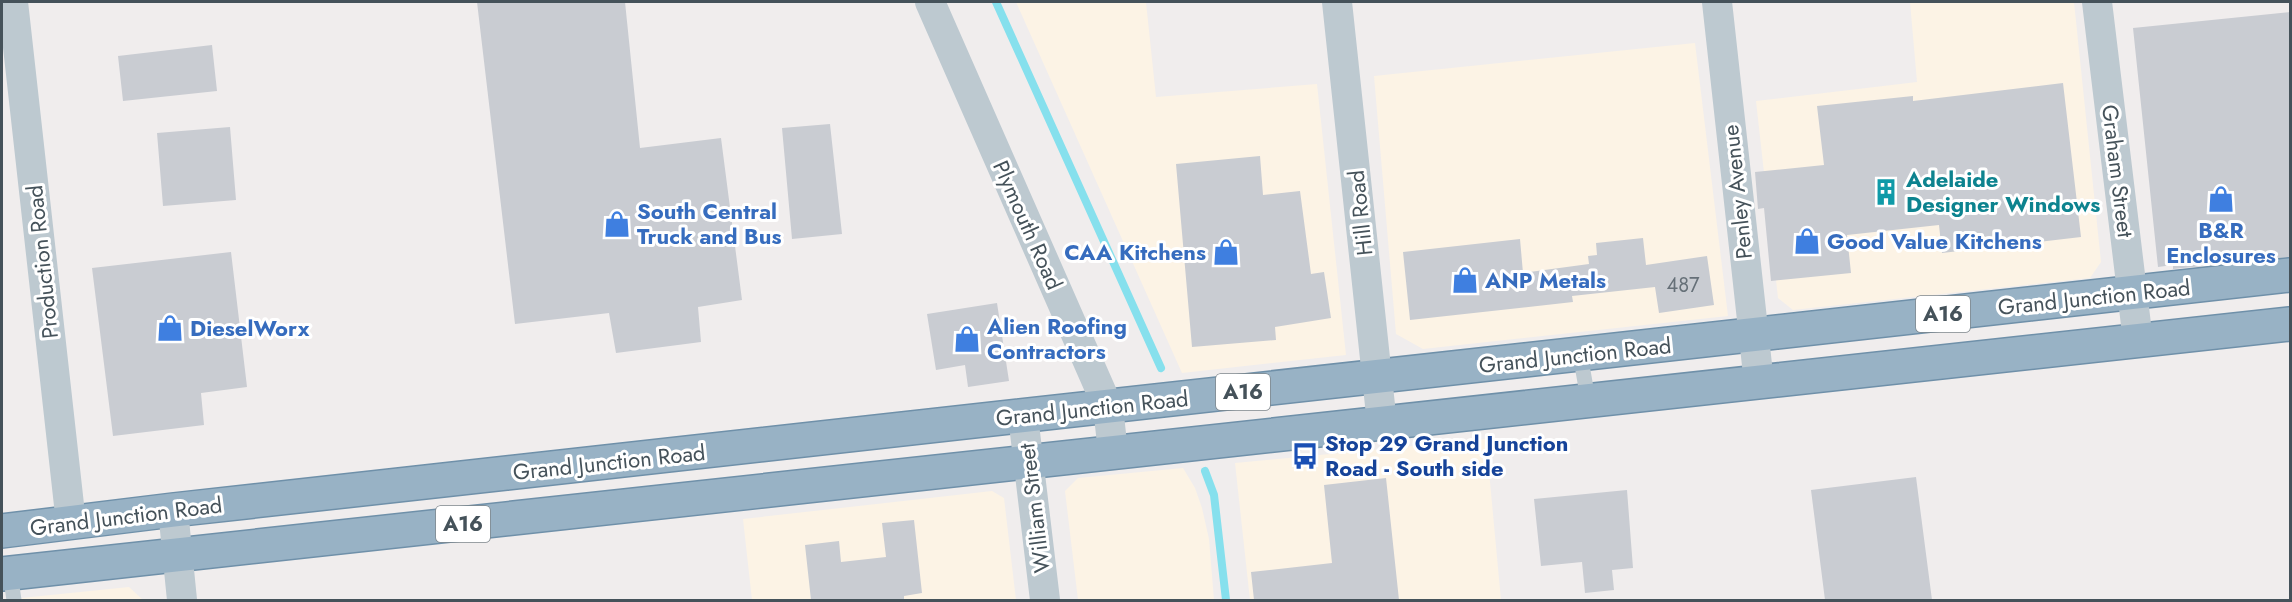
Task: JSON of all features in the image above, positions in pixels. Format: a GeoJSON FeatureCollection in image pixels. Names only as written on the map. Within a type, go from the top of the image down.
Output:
{"type":"FeatureCollection","features":[{"type":"Feature","properties":{"kind":"highway","name":"Grand Junction Road"},"geometry":{"type":"LineString","coordinates":[[2,531],[173,510],[2290,275]]}},
{"type":"Feature","properties":{"kind":"highway","name":"Grand Junction Road"},"geometry":{"type":"LineString","coordinates":[[8,582],[177,556],[1382,424],[1588,399],[1759,383],[2290,324]]}},
{"type":"Feature","properties":{"kind":"highway"},"geometry":{"type":"LineString","coordinates":[[745,448],[750,492]]}},
{"type":"Feature","properties":{"kind":"street","name":"Production Road"},"geometry":{"type":"LineString","coordinates":[[13,2],[70,523]]}},
{"type":"Feature","properties":{"kind":"street","name":"Plymouth Road"},"geometry":{"type":"LineString","coordinates":[[930,2],[1108,407],[1113,452]]}},
{"type":"Feature","properties":{"kind":"street","name":"Hill Road"},"geometry":{"type":"LineString","coordinates":[[1337,2],[1382,424]]}},
{"type":"Feature","properties":{"kind":"street","name":"Penley Avenue"},"geometry":{"type":"LineString","coordinates":[[1717,2],[1759,383]]}},
{"type":"Feature","properties":{"kind":"street","name":"Graham Street"},"geometry":{"type":"LineString","coordinates":[[2097,2],[2138,341]]}},
{"type":"Feature","properties":{"kind":"street","name":"William Street"},"geometry":{"type":"LineString","coordinates":[[1023,416],[1045,600]]}},
{"type":"Feature","properties":{"kind":"street"},"geometry":{"type":"LineString","coordinates":[[173,510],[182,600]]}},
{"type":"Feature","properties":{"kind":"lane"},"geometry":{"type":"LineString","coordinates":[[1580,354],[1588,399]]}},
{"type":"Feature","properties":{"kind":"shaded area"},"geometry":{"type":"Polygon","coordinates":[[[1016,2],[1146,2],[1156,97],[1317,84],[1346,355],[1182,373],[1016,2]]]}},
{"type":"Feature","properties":{"kind":"shaded area"},"geometry":{"type":"Polygon","coordinates":[[[1910,2],[2074,2],[2101,262],[2090,278],[1793,310],[1778,298],[1756,101],[1917,82],[1910,2]]]}},
{"type":"Feature","properties":{"kind":"shaded area"},"geometry":{"type":"Polygon","coordinates":[[[1695,43],[1728,316],[1423,349],[1396,334],[1374,76],[1695,43]]]}},
{"type":"Feature","properties":{"kind":"shaded area"},"geometry":{"type":"Polygon","coordinates":[[[1486,439],[1501,600],[1250,600],[1235,463],[1486,439]]]}},
{"type":"Feature","properties":{"kind":"shaded area"},"geometry":{"type":"Polygon","coordinates":[[[1183,468],[1195,488],[1202,508],[1209,539],[1214,600],[1078,600],[1065,491],[1078,478],[1183,468]]]}},
{"type":"Feature","properties":{"kind":"shaded area"},"geometry":{"type":"Polygon","coordinates":[[[992,491],[1004,498],[1016,600],[752,600],[743,519],[992,491]]]}},
{"type":"Feature","properties":{"kind":"shaded area"},"geometry":{"type":"Polygon","coordinates":[[[129,587],[143,600],[2,600],[129,587]]]}},
{"type":"Feature","properties":{"kind":"building","name":"South Central Truck and Bus"},"geometry":{"type":"Polygon","coordinates":[[[477,2],[625,2],[640,148],[721,138],[742,300],[698,307],[701,342],[616,353],[609,313],[515,324],[477,2]]]}},
{"type":"Feature","properties":{"kind":"building"},"geometry":{"type":"Polygon","coordinates":[[[2290,12],[2290,257],[2173,269],[2173,265],[2158,267],[2133,28],[2290,12]]]}},
{"type":"Feature","properties":{"kind":"building"},"geometry":{"type":"Polygon","coordinates":[[[212,45],[217,91],[123,101],[118,56],[212,45]]]}},
{"type":"Feature","properties":{"kind":"building"},"geometry":{"type":"Polygon","coordinates":[[[2063,83],[2081,237],[1942,253],[1939,225],[1847,235],[1851,273],[1771,281],[1764,208],[1758,209],[1755,172],[1824,165],[1817,106],[1913,96],[1913,101],[2063,83]]]}},
{"type":"Feature","properties":{"kind":"building"},"geometry":{"type":"Polygon","coordinates":[[[830,124],[842,234],[792,239],[782,128],[830,124]]]}},
{"type":"Feature","properties":{"kind":"building"},"geometry":{"type":"Polygon","coordinates":[[[230,127],[236,200],[163,206],[157,133],[230,127]]]}},
{"type":"Feature","properties":{"kind":"building","name":"CAA Kitchens"},"geometry":{"type":"Polygon","coordinates":[[[1260,156],[1263,195],[1300,191],[1311,274],[1324,272],[1331,318],[1275,327],[1276,340],[1192,347],[1176,164],[1260,156]]]}},
{"type":"Feature","properties":{"kind":"building"},"geometry":{"type":"Polygon","coordinates":[[[1643,238],[1646,265],[1707,256],[1714,305],[1659,313],[1655,287],[1572,296],[1573,302],[1410,320],[1403,252],[1520,239],[1523,273],[1589,264],[1588,256],[1597,255],[1596,243],[1643,238]]]}},
{"type":"Feature","properties":{"kind":"building","name":"DieselWorx"},"geometry":{"type":"Polygon","coordinates":[[[231,252],[247,387],[201,393],[204,425],[113,436],[92,268],[231,252]]]}},
{"type":"Feature","properties":{"kind":"building","name":"Alien Roofing Contractors"},"geometry":{"type":"Polygon","coordinates":[[[997,303],[1009,381],[968,387],[965,365],[936,370],[927,314],[997,303]]]}},
{"type":"Feature","properties":{"kind":"building"},"geometry":{"type":"Polygon","coordinates":[[[1916,477],[1932,600],[1825,600],[1811,490],[1916,477]]]}},
{"type":"Feature","properties":{"kind":"building"},"geometry":{"type":"Polygon","coordinates":[[[1386,478],[1399,600],[1254,600],[1251,572],[1332,563],[1324,485],[1386,478]]]}},
{"type":"Feature","properties":{"kind":"building"},"geometry":{"type":"Polygon","coordinates":[[[1627,490],[1633,568],[1612,570],[1614,590],[1585,593],[1582,562],[1541,566],[1534,499],[1627,490]]]}},
{"type":"Feature","properties":{"kind":"building"},"geometry":{"type":"Polygon","coordinates":[[[914,520],[922,593],[904,596],[904,600],[811,600],[805,545],[839,541],[841,562],[886,557],[882,523],[914,520]]]}},
{"type":"Feature","properties":{"kind":"waterway"},"geometry":{"type":"LineString","coordinates":[[996,2],[1161,368]]}},
{"type":"Feature","properties":{"kind":"waterway"},"geometry":{"type":"LineString","coordinates":[[1205,471],[1214,495],[1226,600]]}},
{"type":"Feature","properties":{"kind":"place","name":"Adelaide Designer Windows"},"geometry":{"type":"Point","coordinates":[1886,192]}},
{"type":"Feature","properties":{"kind":"place","name":"B&R Enclosures"},"geometry":{"type":"Point","coordinates":[2221,199]}},
{"type":"Feature","properties":{"kind":"place","name":"South Central Truck and Bus"},"geometry":{"type":"Point","coordinates":[617,224]}},
{"type":"Feature","properties":{"kind":"place","name":"Good Value Kitchens"},"geometry":{"type":"Point","coordinates":[1807,241]}},
{"type":"Feature","properties":{"kind":"place","name":"CAA Kitchens"},"geometry":{"type":"Point","coordinates":[1226,252]}},
{"type":"Feature","properties":{"kind":"place","name":"ANP Metals"},"geometry":{"type":"Point","coordinates":[1465,280]}},
{"type":"Feature","properties":{"kind":"place","name":"DieselWorx"},"geometry":{"type":"Point","coordinates":[170,328]}},
{"type":"Feature","properties":{"kind":"place","name":"Alien Roofing Contractors"},"geometry":{"type":"Point","coordinates":[967,339]}},
{"type":"Feature","properties":{"kind":"place","name":"Stop 29 Grand Junction Road - South side"},"geometry":{"type":"Point","coordinates":[1305,456]}}]}
